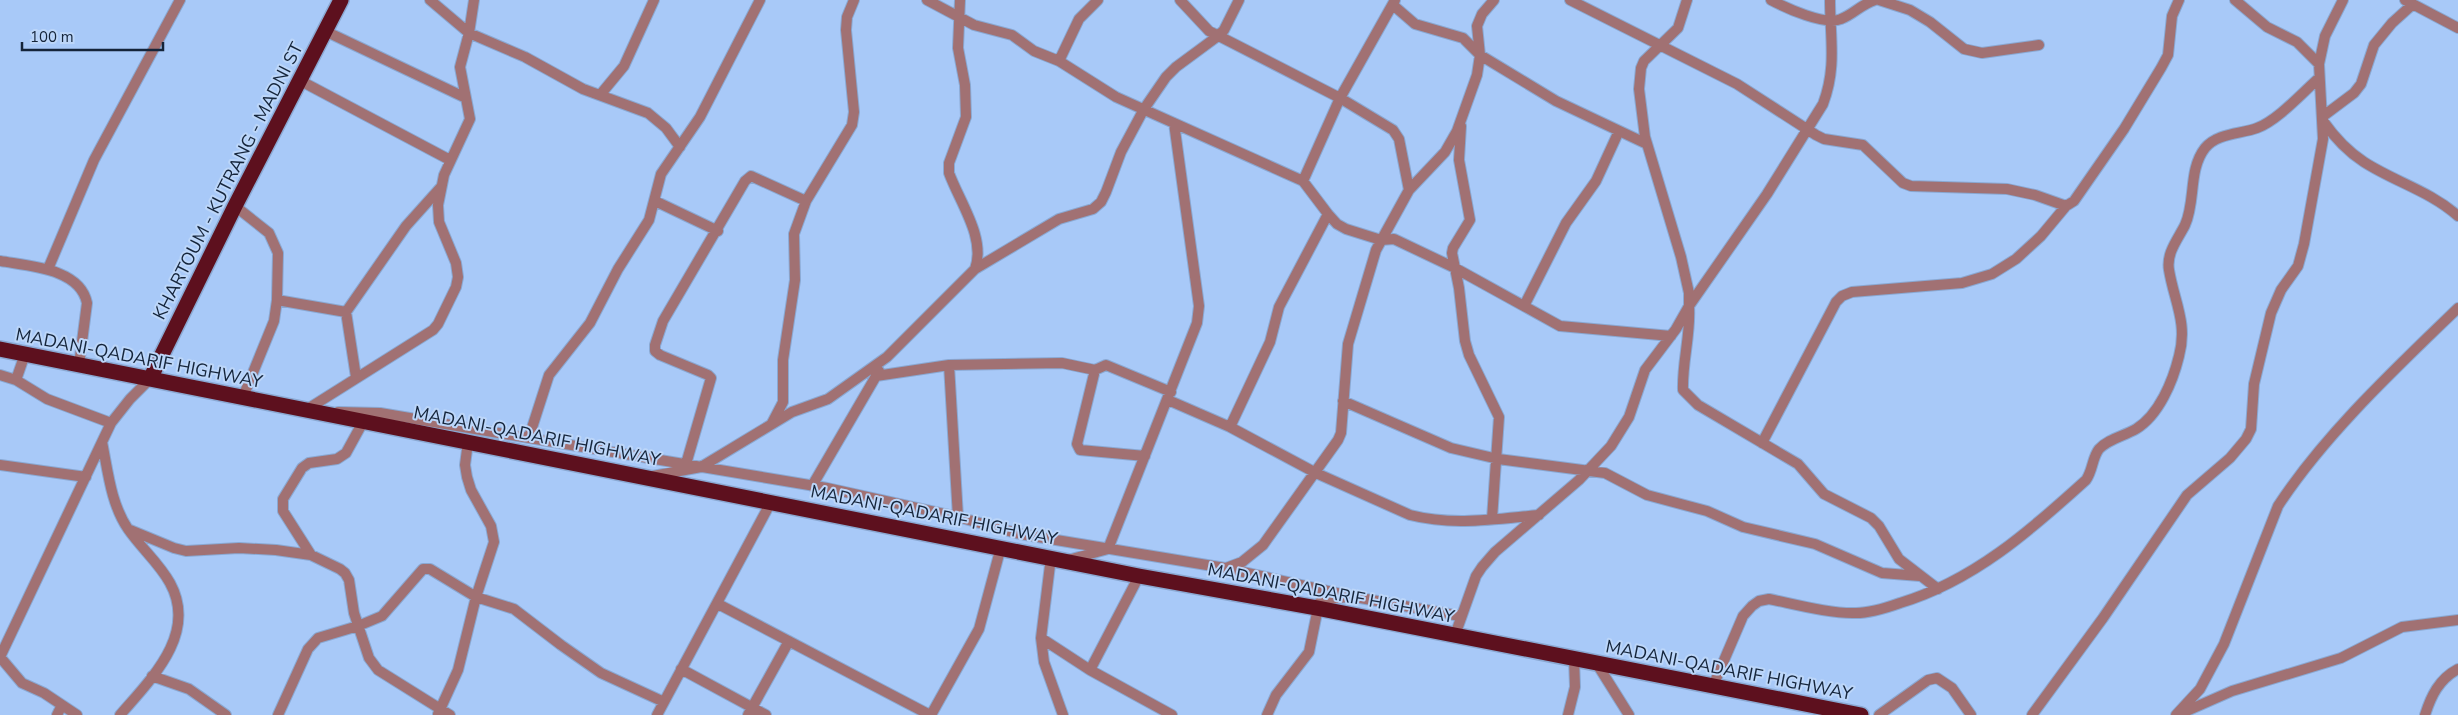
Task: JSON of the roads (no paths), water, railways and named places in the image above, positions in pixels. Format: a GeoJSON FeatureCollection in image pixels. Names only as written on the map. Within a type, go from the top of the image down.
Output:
{"type":"FeatureCollection","features":[{"type":"Feature","properties":{"kind":"highway","name":"KHARTOUM - KUTRANG - MADNI ST"},"geometry":{"type":"LineString","coordinates":[[150,379],[235,206],[342,0]]}},
{"type":"Feature","properties":{"kind":"highway","name":"MADANI-QADARIF HIGHWAY"},"geometry":{"type":"LineString","coordinates":[[0,349],[1067,560],[1139,576],[1317,608],[1861,715]]}},
{"type":"Feature","properties":{"kind":"street"},"geometry":{"type":"LineString","coordinates":[[48,269],[94,160],[180,0]]}},
{"type":"Feature","properties":{"kind":"street"},"geometry":{"type":"LineString","coordinates":[[430,0],[469,32],[525,57],[582,89],[648,113],[666,128],[680,147]]}},
{"type":"Feature","properties":{"kind":"street"},"geometry":{"type":"LineString","coordinates":[[306,410],[356,376],[433,330],[438,324],[456,287],[458,277],[456,263],[439,222],[438,205],[441,187],[450,160],[470,119],[460,67],[469,32],[474,0]]}},
{"type":"Feature","properties":{"kind":"street"},"geometry":{"type":"LineString","coordinates":[[600,95],[624,66],[654,0]]}},
{"type":"Feature","properties":{"kind":"street"},"geometry":{"type":"LineString","coordinates":[[529,437],[549,375],[590,323],[618,269],[649,220],[661,174],[700,117],[760,0]]}},
{"type":"Feature","properties":{"kind":"street"},"geometry":{"type":"LineString","coordinates":[[770,425],[783,402],[782,360],[795,280],[794,234],[806,201],[852,125],[854,112],[846,30],[847,17],[854,0]]}},
{"type":"Feature","properties":{"kind":"street"},"geometry":{"type":"LineString","coordinates":[[927,0],[974,25],[1012,35],[1034,51],[1059,61],[1104,91],[1303,181],[1328,214],[1337,224],[1346,229],[1381,240],[1394,239],[1455,268],[1560,326],[1568,328],[1604,328],[1671,336]]}},
{"type":"Feature","properties":{"kind":"street"},"geometry":{"type":"LineString","coordinates":[[960,0],[961,19],[958,48],[965,85],[966,117],[949,163],[949,174],[978,242],[979,259],[975,270]]}},
{"type":"Feature","properties":{"kind":"street"},"geometry":{"type":"LineString","coordinates":[[1059,61],[1079,19],[1098,0]]}},
{"type":"Feature","properties":{"kind":"street"},"geometry":{"type":"LineString","coordinates":[[1180,0],[1209,31],[1340,98],[1394,130],[1399,139],[1409,190]]}},
{"type":"Feature","properties":{"kind":"street"},"geometry":{"type":"LineString","coordinates":[[647,477],[701,466],[792,412],[828,399],[887,357],[975,270],[1059,219],[1093,209],[1101,202],[1121,152],[1144,109],[1176,67],[1224,30],[1239,0]]}},
{"type":"Feature","properties":{"kind":"street"},"geometry":{"type":"LineString","coordinates":[[1225,568],[1242,562],[1263,545],[1338,440],[1348,344],[1363,300],[1373,259],[1381,240],[1409,190],[1452,142],[1478,75],[1480,55],[1477,26],[1482,14],[1494,0]]}},
{"type":"Feature","properties":{"kind":"street"},"geometry":{"type":"LineString","coordinates":[[1570,0],[1657,46],[1690,59],[1737,84],[1824,139],[1863,145],[1903,183],[1911,186],[2007,188],[2066,206]]}},
{"type":"Feature","properties":{"kind":"street"},"geometry":{"type":"LineString","coordinates":[[1687,0],[1678,28],[1657,46],[1644,61],[1641,68],[1639,90],[1647,144],[1681,257],[1689,293],[1690,324],[1683,390],[1698,406],[1798,464],[1824,494],[1871,518],[1879,526],[1899,559],[1938,589]]}},
{"type":"Feature","properties":{"kind":"street"},"geometry":{"type":"LineString","coordinates":[[1771,0],[1794,11],[1831,21],[1841,20],[1862,4],[1875,0]]}},
{"type":"Feature","properties":{"kind":"street"},"geometry":{"type":"LineString","coordinates":[[1455,635],[1460,616],[1482,566],[1495,552],[1588,470],[1621,432],[1629,417],[1645,370],[1671,336],[1689,306],[1767,194],[1823,104],[1829,89],[1833,58],[1830,0]]}},
{"type":"Feature","properties":{"kind":"street"},"geometry":{"type":"LineString","coordinates":[[1879,0],[1910,10],[1930,22],[1964,49],[1982,53],[2039,45]]}},
{"type":"Feature","properties":{"kind":"street"},"geometry":{"type":"LineString","coordinates":[[1762,443],[1836,302],[1842,296],[1852,292],[1879,289],[1962,283],[1992,274],[2016,258],[2041,236],[2066,206],[2074,201],[2124,129],[2168,55],[2172,16],[2179,0]]}},
{"type":"Feature","properties":{"kind":"street"},"geometry":{"type":"LineString","coordinates":[[2235,0],[2267,27],[2297,42],[2319,64]]}},
{"type":"Feature","properties":{"kind":"street"},"geometry":{"type":"LineString","coordinates":[[2032,715],[2103,618],[2187,495],[2230,458],[2246,439],[2251,429],[2254,384],[2271,313],[2281,290],[2298,266],[2303,250],[2323,139],[2319,64],[2325,36],[2343,0]]}},
{"type":"Feature","properties":{"kind":"street"},"geometry":{"type":"LineString","coordinates":[[2323,119],[2354,93],[2360,84],[2374,45],[2408,2],[2458,28]]}},
{"type":"Feature","properties":{"kind":"street"},"geometry":{"type":"LineString","coordinates":[[1303,181],[1340,98],[1394,3],[1415,24],[1463,38],[1480,55],[1556,101],[1647,144]]}},
{"type":"Feature","properties":{"kind":"street"},"geometry":{"type":"LineString","coordinates":[[325,31],[466,98]]}},
{"type":"Feature","properties":{"kind":"street"},"geometry":{"type":"LineString","coordinates":[[1713,686],[1743,616],[1759,601],[1769,599],[1852,614],[1866,613],[1925,596],[1975,569],[2041,522],[2086,480],[2090,474],[2094,458],[2100,449],[2137,428],[2151,415],[2171,380],[2180,355],[2182,316],[2169,270],[2168,259],[2186,223],[2193,177],[2205,148],[2222,137],[2259,128],[2319,78]]}},
{"type":"Feature","properties":{"kind":"street"},"geometry":{"type":"LineString","coordinates":[[299,80],[450,160]]}},
{"type":"Feature","properties":{"kind":"street"},"geometry":{"type":"LineString","coordinates":[[2323,119],[2338,141],[2365,163],[2418,189],[2458,216]]}},
{"type":"Feature","properties":{"kind":"street"},"geometry":{"type":"LineString","coordinates":[[1461,122],[1459,160],[1470,220],[1452,248],[1469,355],[1499,418],[1498,460],[1492,519]]}},
{"type":"Feature","properties":{"kind":"street"},"geometry":{"type":"LineString","coordinates":[[1108,549],[1197,323],[1199,306],[1174,123]]}},
{"type":"Feature","properties":{"kind":"street"},"geometry":{"type":"LineString","coordinates":[[1524,306],[1566,223],[1596,181],[1619,131]]}},
{"type":"Feature","properties":{"kind":"street"},"geometry":{"type":"LineString","coordinates":[[686,464],[711,378],[708,375],[660,355],[656,351],[655,345],[664,321],[718,231],[745,181],[751,176],[806,201]]}},
{"type":"Feature","properties":{"kind":"street"},"geometry":{"type":"LineString","coordinates":[[356,376],[346,312],[406,226],[441,187]]}},
{"type":"Feature","properties":{"kind":"street"},"geometry":{"type":"LineString","coordinates":[[655,201],[718,231]]}},
{"type":"Feature","properties":{"kind":"street"},"geometry":{"type":"LineString","coordinates":[[235,206],[269,233],[275,242],[278,253],[277,300],[274,320],[243,397]]}},
{"type":"Feature","properties":{"kind":"street"},"geometry":{"type":"LineString","coordinates":[[1230,426],[1270,342],[1279,307],[1328,214]]}},
{"type":"Feature","properties":{"kind":"street"},"geometry":{"type":"LineString","coordinates":[[0,261],[48,269],[76,284],[85,294],[87,303],[79,365]]}},
{"type":"Feature","properties":{"kind":"street"},"geometry":{"type":"LineString","coordinates":[[277,300],[346,312]]}},
{"type":"Feature","properties":{"kind":"street"},"geometry":{"type":"LineString","coordinates":[[2178,715],[2200,689],[2224,644],[2278,506],[2290,488],[2324,447],[2402,362],[2458,308]]}},
{"type":"Feature","properties":{"kind":"street"},"geometry":{"type":"LineString","coordinates":[[16,380],[25,354]]}},
{"type":"Feature","properties":{"kind":"street"},"geometry":{"type":"LineString","coordinates":[[812,486],[887,357]]}},
{"type":"Feature","properties":{"kind":"street"},"geometry":{"type":"LineString","coordinates":[[876,376],[949,365],[1062,363],[1095,370],[1106,365],[1117,367],[1316,473],[1410,515],[1427,519],[1464,522],[1538,515]]}},
{"type":"Feature","properties":{"kind":"street"},"geometry":{"type":"LineString","coordinates":[[949,365],[958,517]]}},
{"type":"Feature","properties":{"kind":"street"},"geometry":{"type":"LineString","coordinates":[[1095,370],[1077,444],[1080,450],[1145,456]]}},
{"type":"Feature","properties":{"kind":"street"},"geometry":{"type":"LineString","coordinates":[[0,375],[16,380],[47,399],[112,423]]}},
{"type":"Feature","properties":{"kind":"street"},"geometry":{"type":"LineString","coordinates":[[77,715],[22,683],[0,657],[112,423],[130,399],[150,379]]}},
{"type":"Feature","properties":{"kind":"street"},"geometry":{"type":"LineString","coordinates":[[1343,401],[1436,444],[1498,460],[1588,470],[1616,477],[1647,495],[1699,508],[1743,527],[1815,544],[1882,573],[1920,576]]}},
{"type":"Feature","properties":{"kind":"street"},"geometry":{"type":"LineString","coordinates":[[322,413],[353,411],[380,413],[701,466],[812,486],[958,517],[1020,534],[1225,568],[1355,597],[1460,616]]}},
{"type":"Feature","properties":{"kind":"street"},"geometry":{"type":"LineString","coordinates":[[311,555],[283,510],[283,499],[302,468],[309,463],[337,459],[346,453],[363,422]]}},
{"type":"Feature","properties":{"kind":"street"},"geometry":{"type":"LineString","coordinates":[[102,442],[113,497],[128,529],[170,584],[180,618],[175,641],[152,676],[120,715]]}},
{"type":"Feature","properties":{"kind":"street"},"geometry":{"type":"LineString","coordinates":[[439,712],[458,670],[476,597],[489,561],[494,534],[467,477],[465,465],[468,442]]}},
{"type":"Feature","properties":{"kind":"street"},"geometry":{"type":"LineString","coordinates":[[0,465],[86,477]]}},
{"type":"Feature","properties":{"kind":"street"},"geometry":{"type":"LineString","coordinates":[[657,715],[771,502]]}},
{"type":"Feature","properties":{"kind":"street"},"geometry":{"type":"LineString","coordinates":[[128,529],[174,548],[186,550],[258,549],[311,555],[345,573],[349,580],[354,614],[369,658],[378,670],[439,712],[450,715]]}},
{"type":"Feature","properties":{"kind":"street"},"geometry":{"type":"LineString","coordinates":[[718,604],[930,715],[979,630],[1001,547]]}},
{"type":"Feature","properties":{"kind":"street"},"geometry":{"type":"LineString","coordinates":[[1067,560],[1108,549]]}},
{"type":"Feature","properties":{"kind":"street"},"geometry":{"type":"LineString","coordinates":[[1051,557],[1041,638],[1044,662],[1063,715]]}},
{"type":"Feature","properties":{"kind":"street"},"geometry":{"type":"LineString","coordinates":[[278,715],[308,649],[318,638],[358,626],[382,616],[422,569],[430,569],[476,597],[514,608],[561,645],[602,673],[664,702]]}},
{"type":"Feature","properties":{"kind":"street"},"geometry":{"type":"LineString","coordinates":[[1090,670],[1139,576]]}},
{"type":"Feature","properties":{"kind":"street"},"geometry":{"type":"LineString","coordinates":[[1267,715],[1276,695],[1309,652],[1319,603],[1327,599],[1355,597]]}},
{"type":"Feature","properties":{"kind":"street"},"geometry":{"type":"LineString","coordinates":[[2178,715],[2232,690],[2341,658],[2402,627],[2458,620]]}},
{"type":"Feature","properties":{"kind":"street"},"geometry":{"type":"LineString","coordinates":[[1041,638],[1090,670],[1172,715]]}},
{"type":"Feature","properties":{"kind":"street"},"geometry":{"type":"LineString","coordinates":[[750,711],[789,641]]}},
{"type":"Feature","properties":{"kind":"street"},"geometry":{"type":"LineString","coordinates":[[1568,715],[1575,687],[1574,659]]}},
{"type":"Feature","properties":{"kind":"street"},"geometry":{"type":"LineString","coordinates":[[1597,664],[1629,715]]}},
{"type":"Feature","properties":{"kind":"street"},"geometry":{"type":"LineString","coordinates":[[682,669],[750,711],[766,715]]}},
{"type":"Feature","properties":{"kind":"street"},"geometry":{"type":"LineString","coordinates":[[2424,715],[2431,696],[2448,674],[2458,669]]}},
{"type":"Feature","properties":{"kind":"street"},"geometry":{"type":"LineString","coordinates":[[152,676],[189,689],[225,715]]}},
{"type":"Feature","properties":{"kind":"street"},"geometry":{"type":"LineString","coordinates":[[1879,715],[1928,680],[1938,678],[1952,688],[1971,715]]}},
{"type":"Feature","properties":{"kind":"street"},"geometry":{"type":"LineString","coordinates":[[57,715],[62,705]]}}]}
